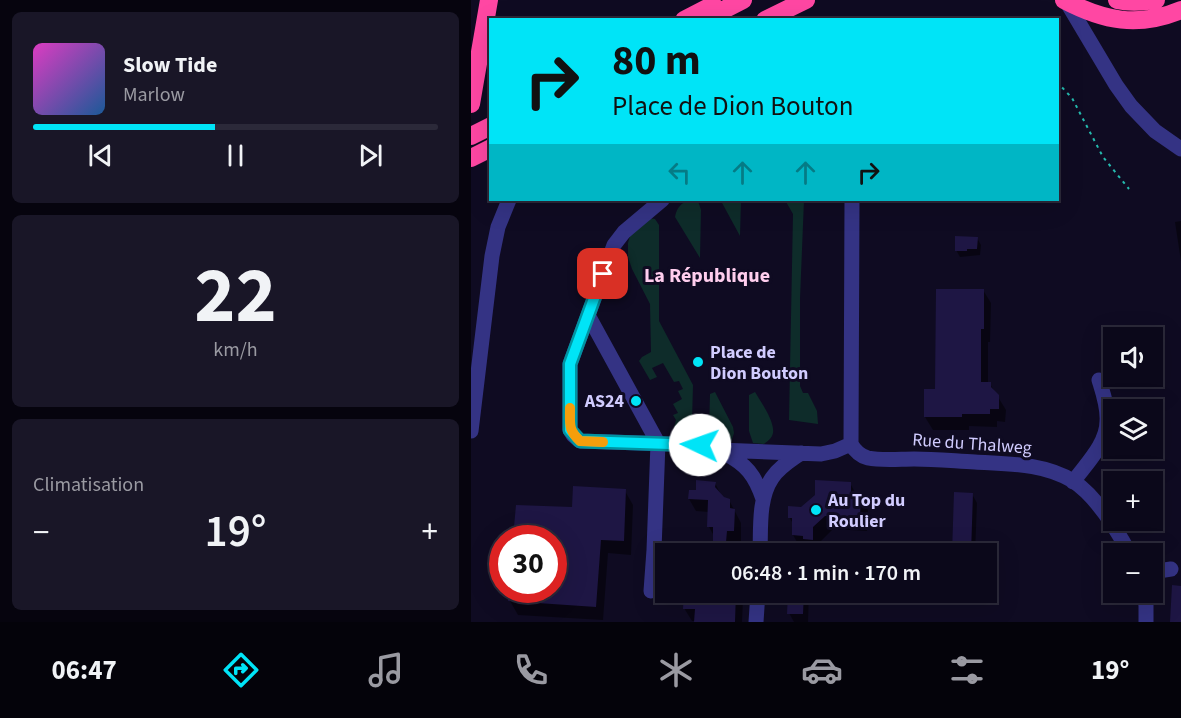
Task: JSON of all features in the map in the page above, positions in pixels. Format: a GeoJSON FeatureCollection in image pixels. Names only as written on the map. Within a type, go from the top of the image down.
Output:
{"type":"FeatureCollection","features":[{"type":"Feature","properties":{"kind":"highway"},"geometry":{"type":"LineString","coordinates":[[471,102],[489,0]]}},
{"type":"Feature","properties":{"kind":"highway"},"geometry":{"type":"LineString","coordinates":[[688,18],[722,0]]}},
{"type":"Feature","properties":{"kind":"highway"},"geometry":{"type":"LineString","coordinates":[[708,18],[743,0]]}},
{"type":"Feature","properties":{"kind":"highway"},"geometry":{"type":"LineString","coordinates":[[752,18],[787,0]]}},
{"type":"Feature","properties":{"kind":"highway"},"geometry":{"type":"LineString","coordinates":[[769,18],[806,0]]}},
{"type":"Feature","properties":{"kind":"highway"},"geometry":{"type":"LineString","coordinates":[[1117,0],[1140,2],[1155,0]]}},
{"type":"Feature","properties":{"kind":"highway"},"geometry":{"type":"LineString","coordinates":[[1065,1],[1099,15],[1125,21],[1151,20],[1181,10]]}},
{"type":"Feature","properties":{"kind":"highway"},"geometry":{"type":"LineString","coordinates":[[471,128],[489,119]]}},
{"type":"Feature","properties":{"kind":"highway"},"geometry":{"type":"LineString","coordinates":[[471,136],[489,127]]}},
{"type":"Feature","properties":{"kind":"highway"},"geometry":{"type":"LineString","coordinates":[[471,158],[489,149]]}},
{"type":"Feature","properties":{"kind":"street"},"geometry":{"type":"LineString","coordinates":[[1065,1],[1131,106],[1155,132],[1181,149]]}},
{"type":"Feature","properties":{"kind":"street"},"geometry":{"type":"LineString","coordinates":[[471,431],[492,256],[498,227],[509,201]]}},
{"type":"Feature","properties":{"kind":"street"},"geometry":{"type":"LineString","coordinates":[[661,201],[624,232],[614,245],[570,364],[570,430],[580,441],[700,445],[719,450],[821,454],[835,452],[851,444],[852,201]]}},
{"type":"Feature","properties":{"kind":"street"},"geometry":{"type":"LineString","coordinates":[[588,315],[658,443],[651,591]]}},
{"type":"Feature","properties":{"kind":"street"},"geometry":{"type":"LineString","coordinates":[[1073,482],[1097,450],[1104,436],[1107,422],[1099,380]]}},
{"type":"Feature","properties":{"kind":"street","name":"Rue du Thalweg"},"geometry":{"type":"LineString","coordinates":[[851,444],[855,451],[871,459],[1021,464],[1047,469],[1073,482],[1099,507],[1124,543]]}},
{"type":"Feature","properties":{"kind":"street"},"geometry":{"type":"LineString","coordinates":[[719,450],[749,469],[759,486],[763,499]]}},
{"type":"Feature","properties":{"kind":"street"},"geometry":{"type":"LineString","coordinates":[[761,543],[763,499],[772,478],[784,465],[801,453]]}},
{"type":"Feature","properties":{"kind":"street"},"geometry":{"type":"LineString","coordinates":[[1163,570],[1171,569]]}},
{"type":"Feature","properties":{"kind":"street"},"geometry":{"type":"LineString","coordinates":[[756,622],[757,603]]}},
{"type":"Feature","properties":{"kind":"street"},"geometry":{"type":"LineString","coordinates":[[1146,603],[1146,622]]}},
{"type":"Feature","properties":{"kind":"path"},"geometry":{"type":"LineString","coordinates":[[1059,84],[1072,98],[1103,157],[1129,189]]}},
{"type":"Feature","properties":{"kind":"green space"},"geometry":{"type":"Polygon","coordinates":[[[698,201],[701,210],[700,258],[675,217],[684,203],[698,201]]]}},
{"type":"Feature","properties":{"kind":"green space"},"geometry":{"type":"Polygon","coordinates":[[[721,201],[741,201],[740,236],[721,201]]]}},
{"type":"Feature","properties":{"kind":"green space"},"geometry":{"type":"Polygon","coordinates":[[[786,201],[804,201],[800,299],[800,386],[803,393],[808,393],[817,411],[818,424],[789,420],[793,214],[786,201]]]}},
{"type":"Feature","properties":{"kind":"green space"},"geometry":{"type":"Polygon","coordinates":[[[649,218],[655,219],[659,225],[659,321],[693,385],[692,421],[685,427],[674,427],[676,420],[673,415],[678,413],[673,404],[682,399],[678,391],[683,389],[679,381],[674,382],[663,363],[652,368],[657,377],[650,380],[639,361],[651,352],[650,304],[632,269],[628,257],[628,243],[631,232],[649,218]]]}},
{"type":"Feature","properties":{"kind":"green space"},"geometry":{"type":"Polygon","coordinates":[[[715,392],[733,427],[731,442],[722,444],[714,442],[709,430],[710,394],[715,392]]]}},
{"type":"Feature","properties":{"kind":"green space"},"geometry":{"type":"Polygon","coordinates":[[[755,392],[773,428],[772,436],[764,444],[753,443],[749,431],[749,395],[755,392]]]}},
{"type":"Feature","properties":{"kind":"building"},"geometry":{"type":"Polygon","coordinates":[[[955,236],[978,237],[977,249],[955,251],[955,236]]]}},
{"type":"Feature","properties":{"kind":"building"},"geometry":{"type":"Polygon","coordinates":[[[936,289],[984,289],[981,382],[991,382],[991,387],[999,395],[999,409],[990,409],[990,414],[924,417],[924,389],[935,389],[936,289]]]}},
{"type":"Feature","properties":{"kind":"building"},"geometry":{"type":"Polygon","coordinates":[[[696,480],[716,482],[715,487],[724,497],[730,499],[730,508],[735,509],[734,531],[727,531],[726,543],[713,543],[713,527],[707,527],[708,500],[688,499],[689,490],[696,490],[696,480]]]}},
{"type":"Feature","properties":{"kind":"building"},"geometry":{"type":"Polygon","coordinates":[[[815,480],[851,482],[851,494],[861,494],[860,518],[825,516],[813,527],[813,540],[803,539],[803,536],[792,535],[792,518],[788,518],[788,506],[801,507],[815,495],[815,480]]]}},
{"type":"Feature","properties":{"kind":"building"},"geometry":{"type":"Polygon","coordinates":[[[573,486],[626,489],[624,541],[601,540],[596,607],[537,603],[567,603],[567,525],[514,525],[516,505],[572,507],[573,486]]]}},
{"type":"Feature","properties":{"kind":"building"},"geometry":{"type":"Polygon","coordinates":[[[954,492],[973,493],[971,543],[952,543],[954,492]]]}},
{"type":"Feature","properties":{"kind":"building"},"geometry":{"type":"Polygon","coordinates":[[[1172,585],[1181,586],[1181,622],[1170,622],[1172,585]]]}},
{"type":"Feature","properties":{"kind":"building"},"geometry":{"type":"Polygon","coordinates":[[[683,603],[736,603],[735,622],[694,622],[695,609],[683,609],[683,603]]]}},
{"type":"Feature","properties":{"kind":"building"},"geometry":{"type":"Polygon","coordinates":[[[788,603],[804,603],[803,614],[787,614],[788,603]]]}},
{"type":"Feature","properties":{"kind":"slow traffic"},"geometry":{"type":"LineString","coordinates":[[570,408],[570,430],[573,435],[580,441],[603,442]]}},
{"type":"Feature","properties":{"kind":"place","name":"Place de Dion Bouton"},"geometry":{"type":"Point","coordinates":[698,362]}},
{"type":"Feature","properties":{"kind":"place","name":"AS24"},"geometry":{"type":"Point","coordinates":[636,401]}},
{"type":"Feature","properties":{"kind":"place","name":"Au Top du Roulier"},"geometry":{"type":"Point","coordinates":[816,510]}},
{"type":"Feature","properties":{"kind":"district","name":"La République"},"geometry":{"type":"Point","coordinates":[707,276]}},
{"type":"Feature","properties":{"kind":"route"},"geometry":{"type":"LineString","coordinates":[[603,274],[570,364],[570,430],[580,441],[700,445]]}}]}
